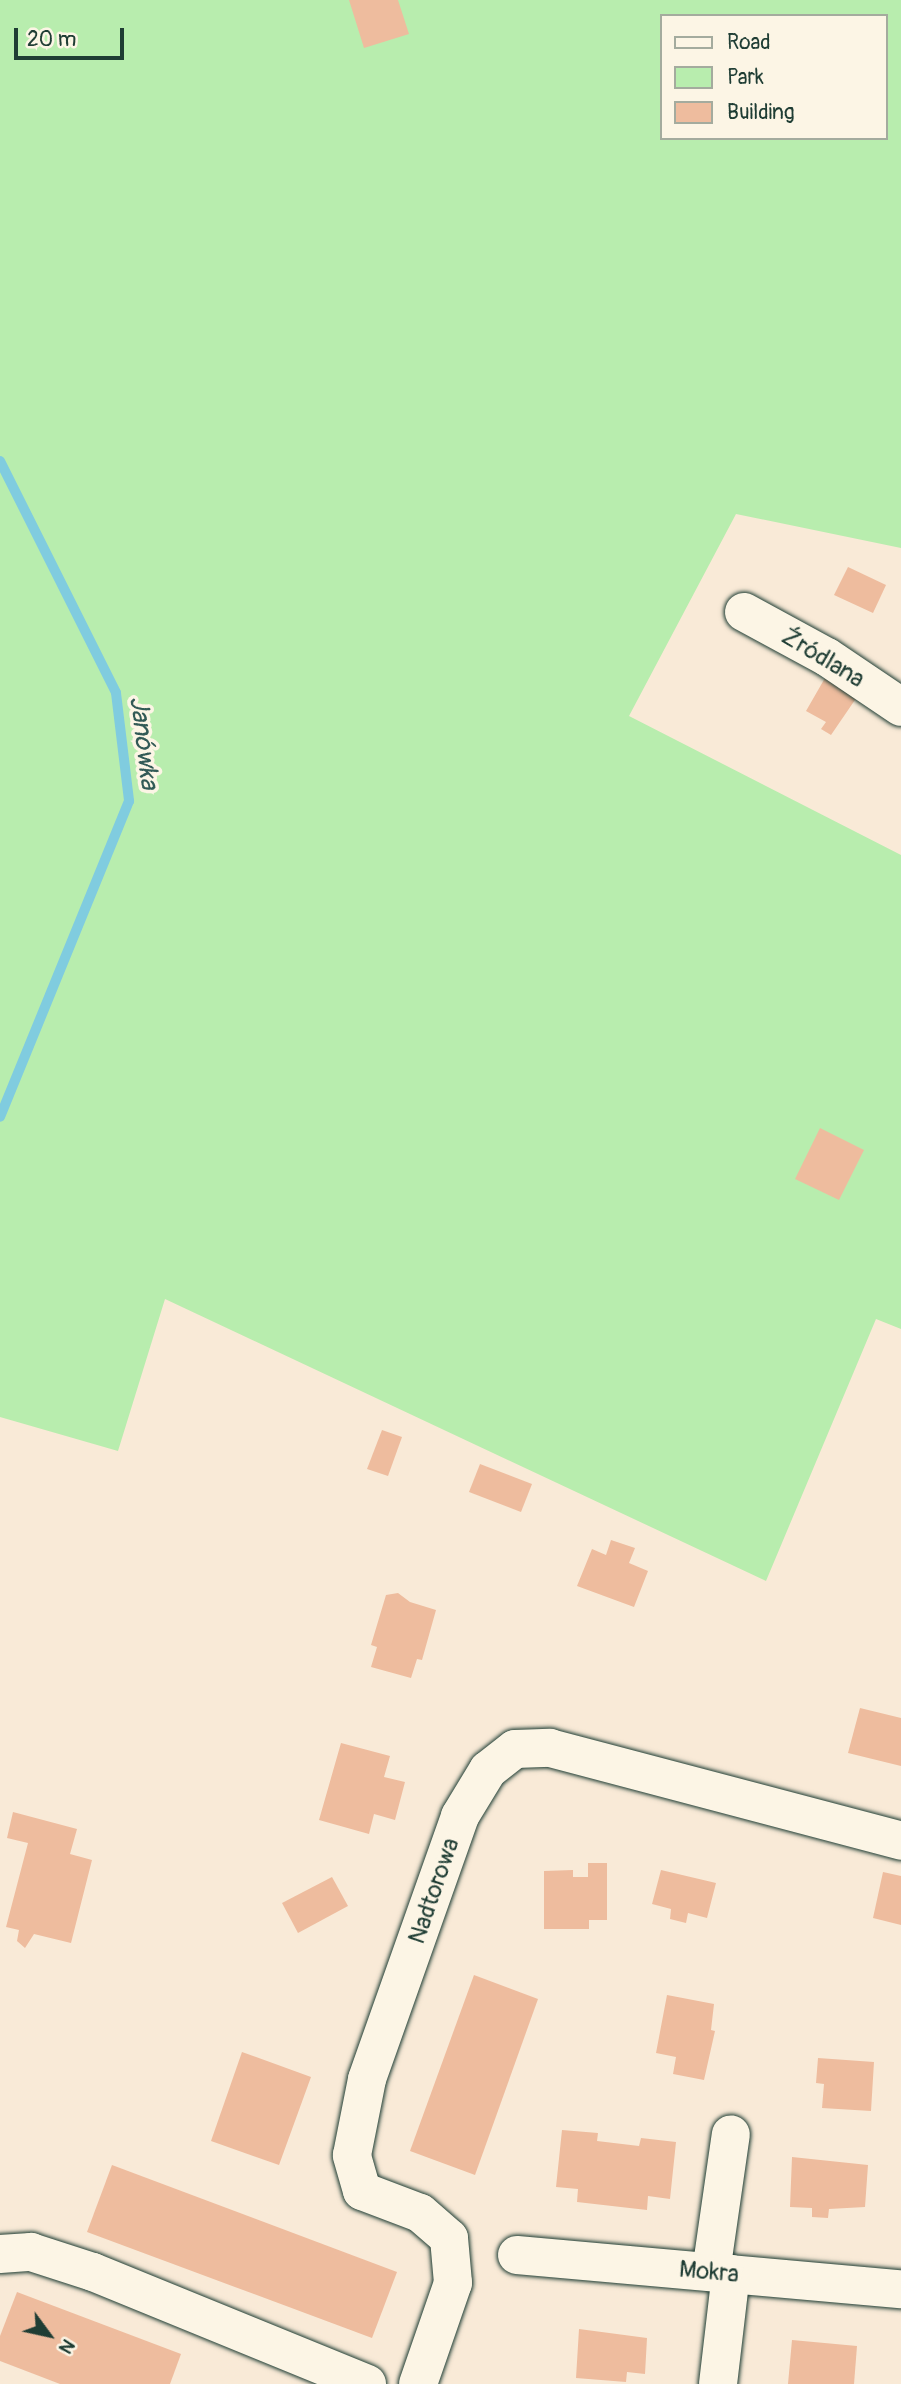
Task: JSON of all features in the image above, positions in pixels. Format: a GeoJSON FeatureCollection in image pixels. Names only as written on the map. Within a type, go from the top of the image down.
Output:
{"type":"FeatureCollection","features":[{"type":"Feature","properties":{"kind":"street","name":"Źródlana"},"geometry":{"type":"LineString","coordinates":[[744,612],[827,657],[901,707]]}},
{"type":"Feature","properties":{"kind":"street","name":"Nadtorowa"},"geometry":{"type":"LineString","coordinates":[[418,2384],[453,2283],[449,2238],[420,2213],[362,2191],[352,2155],[368,2079],[460,1816],[488,1770],[515,1749],[551,1748],[901,1841]]}},
{"type":"Feature","properties":{"kind":"street"},"geometry":{"type":"LineString","coordinates":[[718,2384],[721,2273],[732,2134]]}},
{"type":"Feature","properties":{"kind":"street"},"geometry":{"type":"LineString","coordinates":[[0,2254],[31,2252],[93,2272],[367,2384]]}},
{"type":"Feature","properties":{"kind":"street","name":"Mokra"},"geometry":{"type":"LineString","coordinates":[[517,2255],[901,2289]]}},
{"type":"Feature","properties":{"kind":"green space"},"geometry":{"type":"Polygon","coordinates":[[[0,0],[901,0],[901,548],[736,514],[629,716],[901,855],[901,1329],[876,1319],[766,1581],[165,1299],[118,1451],[0,1417],[0,0]]]}},
{"type":"Feature","properties":{"kind":"building"},"geometry":{"type":"Polygon","coordinates":[[[349,0],[398,0],[409,34],[364,48],[349,0]]]}},
{"type":"Feature","properties":{"kind":"building"},"geometry":{"type":"Polygon","coordinates":[[[848,567],[886,585],[873,613],[834,595],[848,567]]]}},
{"type":"Feature","properties":{"kind":"building"},"geometry":{"type":"Polygon","coordinates":[[[825,678],[857,697],[831,735],[821,729],[826,722],[806,711],[825,678]]]}},
{"type":"Feature","properties":{"kind":"building"},"geometry":{"type":"Polygon","coordinates":[[[820,1128],[864,1150],[839,1200],[795,1179],[820,1128]]]}},
{"type":"Feature","properties":{"kind":"building"},"geometry":{"type":"Polygon","coordinates":[[[382,1430],[402,1437],[388,1476],[367,1469],[382,1430]]]}},
{"type":"Feature","properties":{"kind":"building"},"geometry":{"type":"Polygon","coordinates":[[[480,1464],[532,1484],[521,1512],[469,1492],[480,1464]]]}},
{"type":"Feature","properties":{"kind":"building"},"geometry":{"type":"Polygon","coordinates":[[[611,1540],[635,1548],[629,1563],[648,1571],[634,1607],[577,1586],[592,1549],[606,1555],[611,1540]]]}},
{"type":"Feature","properties":{"kind":"building"},"geometry":{"type":"Polygon","coordinates":[[[398,1593],[410,1602],[436,1610],[422,1660],[417,1659],[411,1678],[371,1667],[377,1647],[371,1645],[386,1595],[398,1593]]]}},
{"type":"Feature","properties":{"kind":"building"},"geometry":{"type":"Polygon","coordinates":[[[860,1708],[901,1718],[901,1766],[848,1753],[860,1708]]]}},
{"type":"Feature","properties":{"kind":"building"},"geometry":{"type":"Polygon","coordinates":[[[341,1743],[390,1756],[384,1777],[405,1782],[395,1820],[374,1814],[369,1834],[319,1820],[341,1743]]]}},
{"type":"Feature","properties":{"kind":"building"},"geometry":{"type":"Polygon","coordinates":[[[13,1812],[77,1829],[70,1854],[92,1860],[71,1943],[34,1934],[25,1948],[17,1941],[19,1930],[6,1927],[28,1843],[7,1838],[13,1812]]]}},
{"type":"Feature","properties":{"kind":"building"},"geometry":{"type":"Polygon","coordinates":[[[588,1863],[607,1863],[607,1920],[589,1920],[589,1929],[544,1929],[544,1871],[573,1870],[573,1877],[588,1877],[588,1863]]]}},
{"type":"Feature","properties":{"kind":"building"},"geometry":{"type":"Polygon","coordinates":[[[661,1870],[716,1883],[707,1918],[688,1913],[686,1923],[670,1919],[671,1909],[652,1904],[661,1870]]]}},
{"type":"Feature","properties":{"kind":"building"},"geometry":{"type":"Polygon","coordinates":[[[883,1872],[901,1876],[901,1925],[873,1918],[883,1872]]]}},
{"type":"Feature","properties":{"kind":"building"},"geometry":{"type":"Polygon","coordinates":[[[332,1877],[348,1906],[298,1933],[282,1903],[332,1877]]]}},
{"type":"Feature","properties":{"kind":"building"},"geometry":{"type":"Polygon","coordinates":[[[474,1975],[538,1999],[475,2175],[410,2151],[474,1975]]]}},
{"type":"Feature","properties":{"kind":"building"},"geometry":{"type":"Polygon","coordinates":[[[667,1995],[714,2004],[711,2030],[715,2031],[704,2080],[673,2074],[676,2057],[656,2053],[667,1995]]]}},
{"type":"Feature","properties":{"kind":"building"},"geometry":{"type":"Polygon","coordinates":[[[242,2052],[311,2077],[279,2165],[211,2141],[242,2052]]]}},
{"type":"Feature","properties":{"kind":"building"},"geometry":{"type":"Polygon","coordinates":[[[818,2058],[874,2062],[871,2111],[822,2108],[824,2084],[816,2083],[818,2058]]]}},
{"type":"Feature","properties":{"kind":"building"},"geometry":{"type":"Polygon","coordinates":[[[562,2130],[598,2133],[597,2141],[639,2146],[641,2138],[676,2142],[670,2199],[648,2196],[647,2210],[577,2202],[578,2189],[556,2187],[562,2130]]]}},
{"type":"Feature","properties":{"kind":"building"},"geometry":{"type":"Polygon","coordinates":[[[792,2157],[868,2165],[865,2207],[829,2209],[828,2218],[812,2217],[812,2208],[790,2207],[792,2157]]]}},
{"type":"Feature","properties":{"kind":"building"},"geometry":{"type":"Polygon","coordinates":[[[112,2165],[397,2272],[372,2338],[87,2232],[112,2165]]]}},
{"type":"Feature","properties":{"kind":"building"},"geometry":{"type":"Polygon","coordinates":[[[17,2292],[181,2354],[170,2384],[60,2384],[0,2361],[0,2336],[17,2292]]]}},
{"type":"Feature","properties":{"kind":"building"},"geometry":{"type":"Polygon","coordinates":[[[579,2329],[647,2338],[645,2374],[627,2372],[626,2382],[576,2378],[579,2329]]]}},
{"type":"Feature","properties":{"kind":"building"},"geometry":{"type":"Polygon","coordinates":[[[792,2340],[857,2346],[854,2384],[788,2384],[792,2340]]]}},
{"type":"Feature","properties":{"kind":"waterway","name":"Janówka"},"geometry":{"type":"LineString","coordinates":[[0,461],[116,693],[129,801],[0,1117]]}}]}
